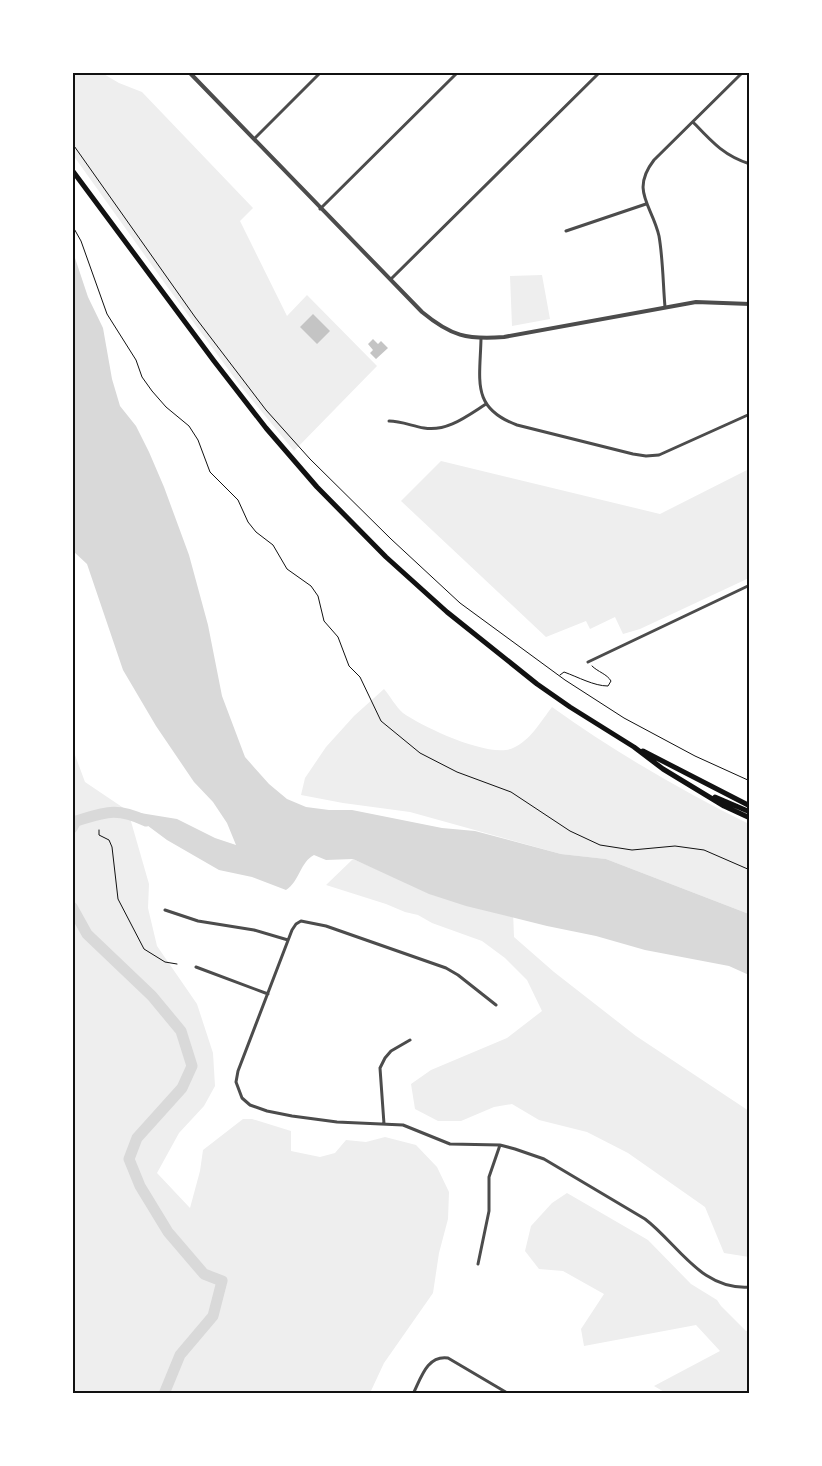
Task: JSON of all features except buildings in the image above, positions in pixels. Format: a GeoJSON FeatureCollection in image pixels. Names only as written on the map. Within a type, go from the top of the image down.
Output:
{"type":"FeatureCollection","features":[{"type":"Feature","properties":{"kind":"highway"},"geometry":{"type":"LineString","coordinates":[[72,170],[239,394],[290,456],[340,511],[393,563],[476,636],[570,707],[634,747],[750,806]]}},
{"type":"Feature","properties":{"kind":"highway"},"geometry":{"type":"LineString","coordinates":[[634,747],[663,770],[724,806],[750,818]]}},
{"type":"Feature","properties":{"kind":"highway"},"geometry":{"type":"LineString","coordinates":[[703,792],[750,812]]}},
{"type":"Feature","properties":{"kind":"highway"},"geometry":{"type":"LineString","coordinates":[[733,797],[750,802]]}},
{"type":"Feature","properties":{"kind":"street"},"geometry":{"type":"LineString","coordinates":[[189,72],[422,312],[436,324],[459,336],[481,339],[504,337],[665,307],[709,302],[750,304]]}},
{"type":"Feature","properties":{"kind":"street"},"geometry":{"type":"LineString","coordinates":[[253,140],[321,72]]}},
{"type":"Feature","properties":{"kind":"street"},"geometry":{"type":"LineString","coordinates":[[320,209],[458,72]]}},
{"type":"Feature","properties":{"kind":"street"},"geometry":{"type":"LineString","coordinates":[[390,280],[600,72]]}},
{"type":"Feature","properties":{"kind":"street"},"geometry":{"type":"LineString","coordinates":[[665,307],[659,235],[646,204],[643,188],[644,177],[648,167],[654,160],[743,72]]}},
{"type":"Feature","properties":{"kind":"street"},"geometry":{"type":"LineString","coordinates":[[693,122],[717,147],[728,155],[750,164]]}},
{"type":"Feature","properties":{"kind":"street"},"geometry":{"type":"LineString","coordinates":[[566,231],[646,204]]}},
{"type":"Feature","properties":{"kind":"street"},"geometry":{"type":"LineString","coordinates":[[481,339],[480,382],[482,395],[486,404],[502,420],[517,425],[646,456],[659,455],[672,450],[750,414]]}},
{"type":"Feature","properties":{"kind":"street"},"geometry":{"type":"LineString","coordinates":[[389,420],[425,428],[436,428],[458,422],[486,404]]}},
{"type":"Feature","properties":{"kind":"street"},"geometry":{"type":"LineString","coordinates":[[588,662],[750,585]]}},
{"type":"Feature","properties":{"kind":"street"},"geometry":{"type":"LineString","coordinates":[[165,910],[198,920],[254,930],[288,940]]}},
{"type":"Feature","properties":{"kind":"street"},"geometry":{"type":"LineString","coordinates":[[496,1005],[458,975],[446,968],[326,926],[301,921],[294,927],[288,940],[237,1078],[237,1088],[244,1101],[257,1108],[292,1116],[337,1122],[411,1127],[440,1140],[457,1145],[500,1145],[515,1148],[544,1159],[645,1219],[660,1230],[694,1268],[706,1276],[718,1282],[750,1287]]}},
{"type":"Feature","properties":{"kind":"street"},"geometry":{"type":"LineString","coordinates":[[196,967],[268,994]]}},
{"type":"Feature","properties":{"kind":"street"},"geometry":{"type":"LineString","coordinates":[[384,1124],[380,1068],[391,1051],[410,1040]]}},
{"type":"Feature","properties":{"kind":"street"},"geometry":{"type":"LineString","coordinates":[[478,1264],[489,1211],[489,1177],[500,1145]]}},
{"type":"Feature","properties":{"kind":"street"},"geometry":{"type":"LineString","coordinates":[[413,1394],[428,1366],[435,1358],[441,1357],[448,1358],[509,1394]]}},
{"type":"Feature","properties":{"kind":"path"},"geometry":{"type":"LineString","coordinates":[[72,143],[228,362],[290,438],[353,502],[460,603],[559,676],[624,718],[702,760],[750,781]]}},
{"type":"Feature","properties":{"kind":"path"},"geometry":{"type":"LineString","coordinates":[[72,225],[81,241],[107,314],[136,360],[142,377],[166,407],[190,426],[198,440],[210,472],[238,500],[248,522],[256,532],[273,545],[287,569],[311,586],[318,596],[324,621],[338,637],[349,666],[360,677],[381,721],[420,753],[457,772],[511,792],[570,831],[600,845],[632,850],[675,846],[704,850],[750,870]]}},
{"type":"Feature","properties":{"kind":"path"},"geometry":{"type":"LineString","coordinates":[[559,676],[564,672],[600,686],[608,686],[612,681],[608,676],[598,672],[588,662]]}},
{"type":"Feature","properties":{"kind":"path"},"geometry":{"type":"LineString","coordinates":[[99,830],[99,835],[109,840],[112,847],[118,898],[144,949],[165,962],[177,964]]}},
{"type":"Feature","properties":{"kind":"shaded area"},"geometry":{"type":"Polygon","coordinates":[[[73,73],[102,73],[119,83],[142,92],[253,208],[240,221],[287,316],[307,295],[377,366],[294,451],[239,384],[73,155],[73,73]]]}},
{"type":"Feature","properties":{"kind":"shaded area"},"geometry":{"type":"Polygon","coordinates":[[[73,252],[88,297],[103,328],[112,379],[120,406],[136,426],[149,452],[189,555],[208,625],[222,696],[245,757],[269,784],[287,799],[306,807],[352,810],[442,828],[475,831],[561,854],[606,859],[749,914],[749,975],[729,966],[645,950],[596,936],[466,906],[429,894],[353,859],[326,860],[314,855],[309,858],[294,882],[286,890],[252,877],[219,870],[167,840],[128,811],[177,819],[215,838],[236,845],[227,823],[213,802],[194,782],[156,726],[123,670],[87,564],[73,551],[73,252]]]}},
{"type":"Feature","properties":{"kind":"shaded area"},"geometry":{"type":"Polygon","coordinates":[[[542,275],[550,319],[512,326],[510,276],[542,275]]]}},
{"type":"Feature","properties":{"kind":"shaded area"},"geometry":{"type":"Polygon","coordinates":[[[441,461],[660,514],[749,469],[749,578],[640,629],[623,634],[615,617],[590,629],[586,621],[546,637],[401,501],[441,461]]]}},
{"type":"Feature","properties":{"kind":"shaded area"},"geometry":{"type":"Polygon","coordinates":[[[384,689],[400,711],[425,726],[457,740],[489,749],[502,750],[513,748],[525,741],[552,707],[648,770],[749,824],[749,914],[606,859],[561,854],[410,812],[301,795],[305,778],[326,747],[354,716],[384,689]]]}},
{"type":"Feature","properties":{"kind":"shaded area"},"geometry":{"type":"Polygon","coordinates":[[[72,747],[85,782],[128,811],[149,884],[148,908],[157,946],[197,1004],[213,1053],[215,1086],[204,1106],[179,1133],[157,1173],[190,1208],[200,1171],[203,1150],[243,1119],[252,1119],[291,1131],[291,1151],[320,1157],[335,1153],[346,1140],[366,1142],[385,1137],[416,1145],[437,1167],[449,1192],[448,1219],[439,1253],[433,1293],[384,1363],[370,1393],[73,1393],[72,747]]]}},
{"type":"Feature","properties":{"kind":"shaded area"},"geometry":{"type":"Polygon","coordinates":[[[353,859],[396,878],[513,911],[514,937],[554,972],[636,1036],[749,1111],[749,1257],[724,1253],[705,1207],[628,1153],[587,1132],[539,1120],[512,1104],[494,1107],[461,1121],[438,1121],[415,1109],[411,1084],[431,1070],[507,1038],[542,1011],[527,980],[505,958],[482,941],[432,923],[418,915],[326,885],[353,859]]]}},
{"type":"Feature","properties":{"kind":"shaded area"},"geometry":{"type":"Polygon","coordinates":[[[567,1193],[648,1240],[691,1284],[717,1300],[746,1331],[749,1330],[749,1393],[666,1393],[654,1386],[720,1351],[696,1325],[584,1346],[581,1329],[604,1294],[563,1271],[539,1269],[525,1251],[531,1226],[552,1203],[567,1193]]]}},
{"type":"Feature","properties":{"kind":"waterway"},"geometry":{"type":"LineString","coordinates":[[72,828],[76,821],[111,812],[127,814],[146,821]]}},
{"type":"Feature","properties":{"kind":"waterway"},"geometry":{"type":"LineString","coordinates":[[72,907],[87,934],[152,996],[181,1031],[192,1066],[182,1088],[137,1138],[129,1159],[140,1186],[168,1232],[204,1274],[222,1281],[213,1316],[180,1355],[164,1394]]}}]}
